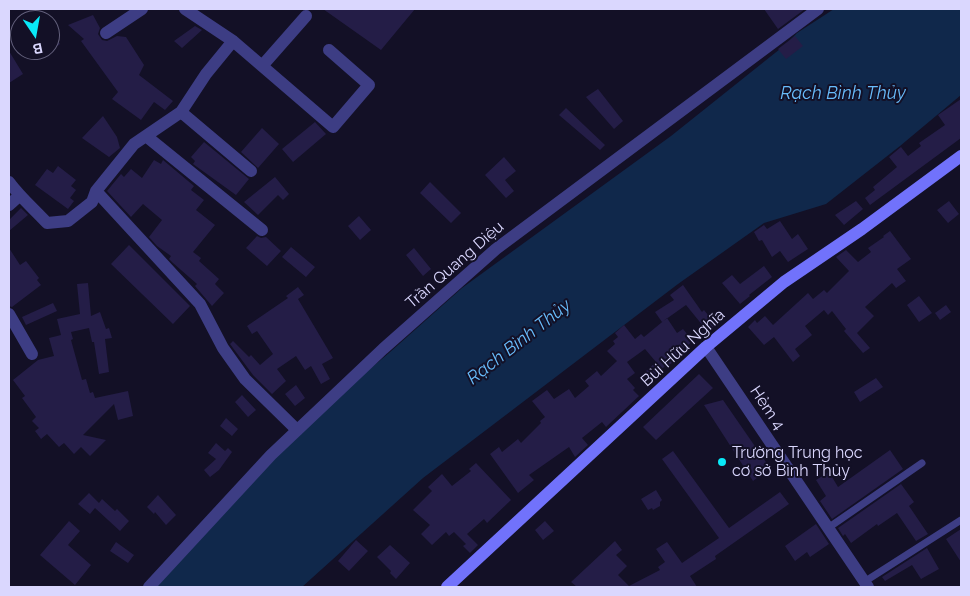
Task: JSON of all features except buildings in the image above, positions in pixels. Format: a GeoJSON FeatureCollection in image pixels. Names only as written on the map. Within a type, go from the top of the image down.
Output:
{"type":"FeatureCollection","features":[{"type":"Feature","properties":{"kind":"main road","name":"Bùi Hữu Nghĩa"},"geometry":{"type":"LineString","coordinates":[[447,587],[706,347],[784,282],[862,229],[961,156]]}},
{"type":"Feature","properties":{"kind":"street"},"geometry":{"type":"LineString","coordinates":[[106,33],[142,9]]}},
{"type":"Feature","properties":{"kind":"street"},"geometry":{"type":"LineString","coordinates":[[184,9],[199,13],[333,126],[369,85],[329,50]]}},
{"type":"Feature","properties":{"kind":"street","name":"Trần Quang Diệu"},"geometry":{"type":"LineString","coordinates":[[149,587],[271,455],[496,248],[818,9]]}},
{"type":"Feature","properties":{"kind":"street"},"geometry":{"type":"LineString","coordinates":[[262,66],[306,16]]}},
{"type":"Feature","properties":{"kind":"street"},"geometry":{"type":"LineString","coordinates":[[9,182],[14,201],[26,200],[48,223],[68,221],[92,202],[96,191],[134,144],[180,112],[206,74],[233,41]]}},
{"type":"Feature","properties":{"kind":"street"},"geometry":{"type":"LineString","coordinates":[[180,112],[251,171]]}},
{"type":"Feature","properties":{"kind":"street"},"geometry":{"type":"LineString","coordinates":[[146,136],[262,230]]}},
{"type":"Feature","properties":{"kind":"street"},"geometry":{"type":"LineString","coordinates":[[96,191],[200,304],[223,348],[245,380],[297,430]]}},
{"type":"Feature","properties":{"kind":"street"},"geometry":{"type":"LineString","coordinates":[[9,314],[32,354]]}},
{"type":"Feature","properties":{"kind":"street","name":"Hẻm 4"},"geometry":{"type":"LineString","coordinates":[[706,347],[866,585]]}},
{"type":"Feature","properties":{"kind":"lane"},"geometry":{"type":"LineString","coordinates":[[828,528],[922,463]]}},
{"type":"Feature","properties":{"kind":"lane"},"geometry":{"type":"LineString","coordinates":[[866,585],[961,520]]}},
{"type":"Feature","properties":{"kind":"water","name":"Rạch Bình Thủy"},"geometry":{"type":"Polygon","coordinates":[[[834,9],[961,9],[961,95],[826,204],[764,223],[678,284],[423,478],[302,587],[149,587],[311,418],[389,353],[462,288],[671,136],[785,45],[797,33],[834,9]]]}},
{"type":"Feature","properties":{"kind":"place","name":"Trường Trung học cơ sở Bình Thủy"},"geometry":{"type":"Point","coordinates":[722,462]}}]}
